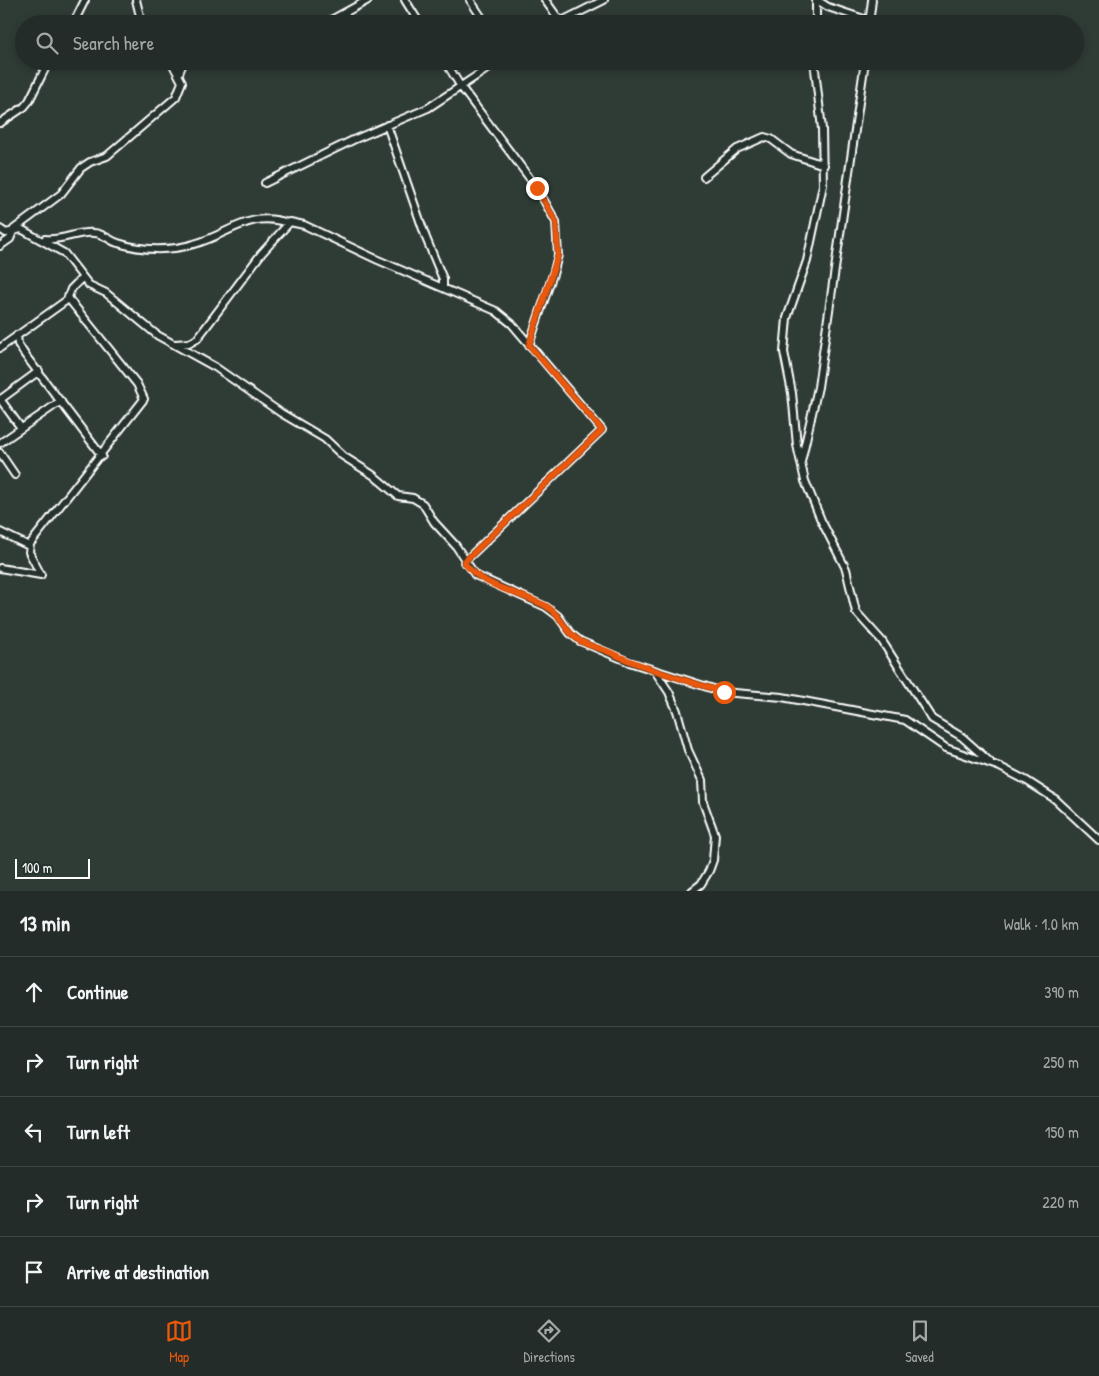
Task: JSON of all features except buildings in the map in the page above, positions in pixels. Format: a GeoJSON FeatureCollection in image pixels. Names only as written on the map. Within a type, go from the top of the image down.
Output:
{"type":"FeatureCollection","features":[{"type":"Feature","properties":{"kind":"street"},"geometry":{"type":"LineString","coordinates":[[78,15],[85,0]]}},
{"type":"Feature","properties":{"kind":"street"},"geometry":{"type":"LineString","coordinates":[[136,0],[140,15]]}},
{"type":"Feature","properties":{"kind":"street"},"geometry":{"type":"LineString","coordinates":[[340,15],[368,0]]}},
{"type":"Feature","properties":{"kind":"street"},"geometry":{"type":"LineString","coordinates":[[405,0],[414,15]]}},
{"type":"Feature","properties":{"kind":"street"},"geometry":{"type":"LineString","coordinates":[[470,0],[480,15]]}},
{"type":"Feature","properties":{"kind":"street"},"geometry":{"type":"LineString","coordinates":[[545,0],[553,15]]}},
{"type":"Feature","properties":{"kind":"street"},"geometry":{"type":"LineString","coordinates":[[574,15],[604,0]]}},
{"type":"Feature","properties":{"kind":"street"},"geometry":{"type":"LineString","coordinates":[[817,0],[824,6],[850,15]]}},
{"type":"Feature","properties":{"kind":"street"},"geometry":{"type":"LineString","coordinates":[[816,15],[817,0]]}},
{"type":"Feature","properties":{"kind":"street"},"geometry":{"type":"LineString","coordinates":[[871,15],[872,0]]}},
{"type":"Feature","properties":{"kind":"street"},"geometry":{"type":"LineString","coordinates":[[0,123],[24,108],[44,70]]}},
{"type":"Feature","properties":{"kind":"street"},"geometry":{"type":"LineString","coordinates":[[0,246],[10,239],[11,232],[61,194],[81,168],[90,162],[107,156],[176,97],[182,82],[178,70]]}},
{"type":"Feature","properties":{"kind":"street"},"geometry":{"type":"LineString","coordinates":[[451,70],[461,87],[527,174],[549,207],[556,222],[558,255],[529,345]]}},
{"type":"Feature","properties":{"kind":"street"},"geometry":{"type":"LineString","coordinates":[[265,183],[387,125],[428,108],[486,70]]}},
{"type":"Feature","properties":{"kind":"street"},"geometry":{"type":"LineString","coordinates":[[815,70],[824,165],[820,205],[807,261],[787,318],[784,340],[784,352],[792,392],[801,464],[814,502],[848,576],[856,612],[882,641],[932,719],[962,737],[991,763]]}},
{"type":"Feature","properties":{"kind":"street"},"geometry":{"type":"LineString","coordinates":[[801,464],[818,387],[864,70]]}},
{"type":"Feature","properties":{"kind":"street"},"geometry":{"type":"LineString","coordinates":[[387,125],[426,238],[443,279],[443,287]]}},
{"type":"Feature","properties":{"kind":"street"},"geometry":{"type":"LineString","coordinates":[[704,177],[737,149],[764,137],[791,154],[824,165]]}},
{"type":"Feature","properties":{"kind":"street"},"geometry":{"type":"LineString","coordinates":[[40,238],[64,239],[96,233],[119,244],[142,248],[166,249],[207,240],[241,224],[267,218],[304,225],[378,260],[496,311],[512,324],[600,426],[602,432],[464,562]]}},
{"type":"Feature","properties":{"kind":"street"},"geometry":{"type":"LineString","coordinates":[[172,344],[185,344],[197,339],[261,254],[288,223]]}},
{"type":"Feature","properties":{"kind":"street"},"geometry":{"type":"LineString","coordinates":[[0,229],[11,232],[21,228],[64,253],[89,285],[106,293],[142,325],[227,375],[281,413],[325,439],[343,456],[373,475],[398,496],[414,498],[423,504],[434,522],[456,546],[464,562],[474,575],[483,581],[501,586],[553,611],[570,634],[580,641],[629,662],[724,692],[782,697],[829,708],[896,717],[905,720],[946,748],[991,763],[1027,781],[1049,795],[1099,840]]}},
{"type":"Feature","properties":{"kind":"street"},"geometry":{"type":"LineString","coordinates":[[0,348],[68,298],[71,289],[82,278]]}},
{"type":"Feature","properties":{"kind":"street"},"geometry":{"type":"LineString","coordinates":[[29,546],[142,405],[144,399],[144,394],[68,298]]}},
{"type":"Feature","properties":{"kind":"street"},"geometry":{"type":"LineString","coordinates":[[17,334],[21,350],[62,401],[102,456]]}},
{"type":"Feature","properties":{"kind":"street"},"geometry":{"type":"LineString","coordinates":[[21,428],[0,399],[39,371]]}},
{"type":"Feature","properties":{"kind":"street"},"geometry":{"type":"LineString","coordinates":[[0,443],[62,401]]}},
{"type":"Feature","properties":{"kind":"street"},"geometry":{"type":"LineString","coordinates":[[0,453],[15,476]]}},
{"type":"Feature","properties":{"kind":"street"},"geometry":{"type":"LineString","coordinates":[[0,532],[29,546],[41,575],[0,568]]}},
{"type":"Feature","properties":{"kind":"street"},"geometry":{"type":"LineString","coordinates":[[655,670],[669,692],[677,711],[688,750],[702,780],[703,802],[715,834],[710,871],[701,884],[692,891]]}},
{"type":"Feature","properties":{"kind":"route"},"geometry":{"type":"LineString","coordinates":[[537,188],[556,222],[558,255],[529,345],[600,426],[602,432],[542,486],[464,562],[474,575],[483,581],[501,586],[546,606],[558,616],[570,634],[580,641],[668,676],[724,692]]}}]}
